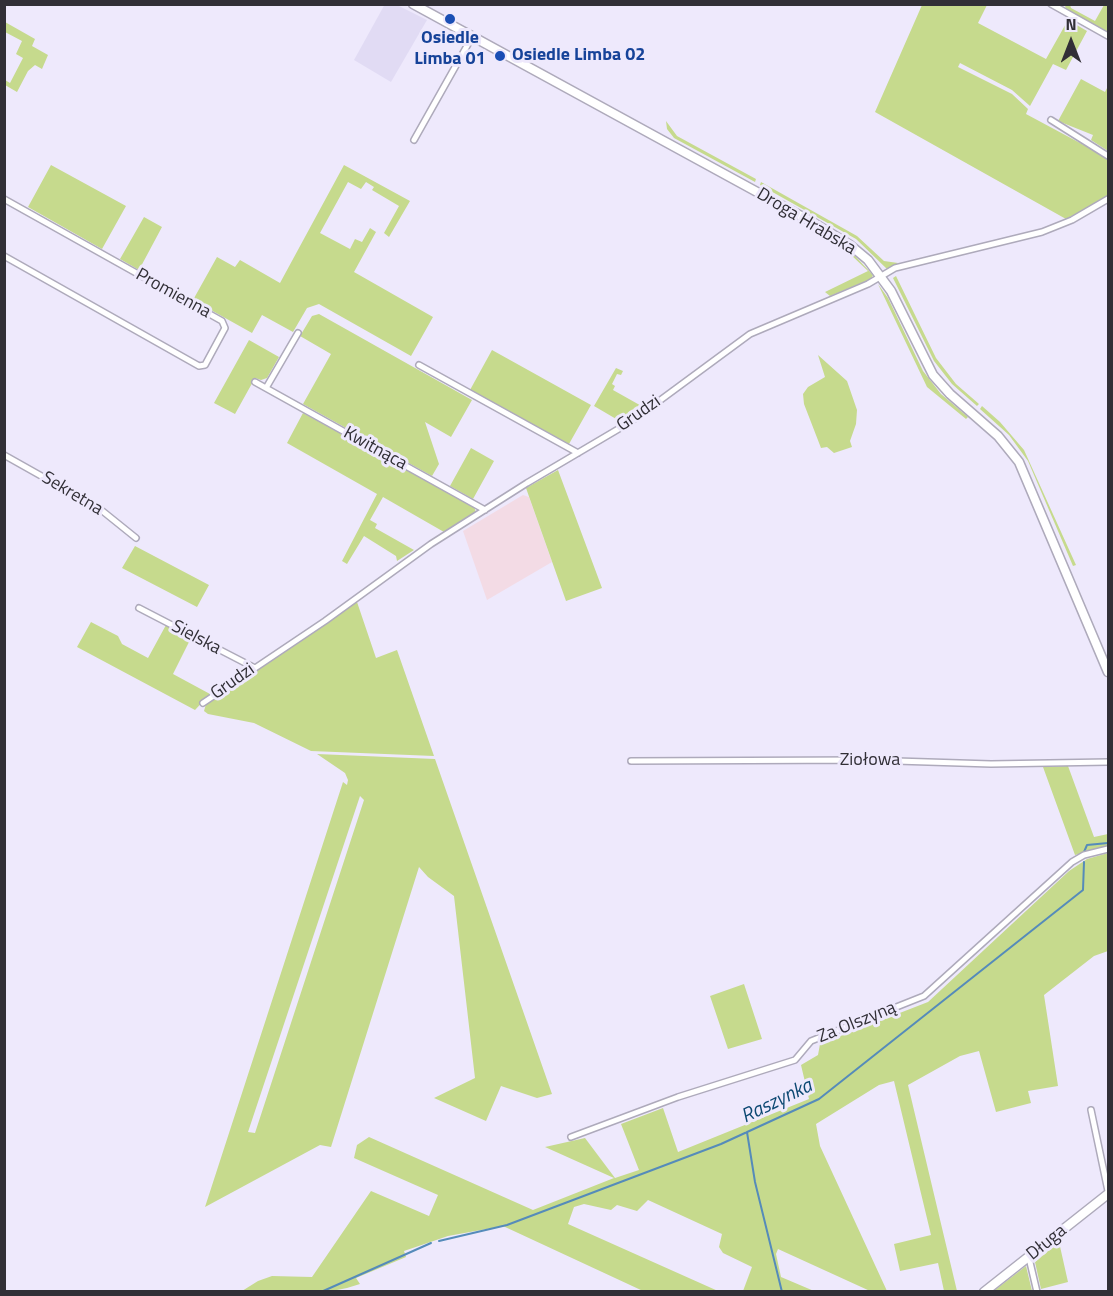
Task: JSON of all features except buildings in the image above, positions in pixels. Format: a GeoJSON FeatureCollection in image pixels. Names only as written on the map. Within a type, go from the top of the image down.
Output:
{"type":"FeatureCollection","features":[{"type":"Feature","properties":{"kind":"street","name":"Droga Hrabska"},"geometry":{"type":"LineString","coordinates":[[413,4],[842,240],[861,253],[882,276],[933,375],[950,394],[998,436],[1019,462],[1104,650],[1108,672]]}},
{"type":"Feature","properties":{"kind":"street"},"geometry":{"type":"LineString","coordinates":[[1051,4],[1061,7],[1108,36]]}},
{"type":"Feature","properties":{"kind":"street"},"geometry":{"type":"LineString","coordinates":[[414,140],[472,37]]}},
{"type":"Feature","properties":{"kind":"street"},"geometry":{"type":"LineString","coordinates":[[1051,120],[1108,156]]}},
{"type":"Feature","properties":{"kind":"street","name":"Promienna"},"geometry":{"type":"LineString","coordinates":[[4,199],[222,321],[225,328],[205,365],[199,366],[4,256]]}},
{"type":"Feature","properties":{"kind":"street","name":"Grudzi"},"geometry":{"type":"LineString","coordinates":[[203,703],[325,621],[421,550],[632,421],[750,334],[898,267],[1042,232],[1072,220],[1108,199]]}},
{"type":"Feature","properties":{"kind":"street"},"geometry":{"type":"LineString","coordinates":[[266,388],[298,333]]}},
{"type":"Feature","properties":{"kind":"street"},"geometry":{"type":"LineString","coordinates":[[419,365],[578,453]]}},
{"type":"Feature","properties":{"kind":"street","name":"Kwitnąca"},"geometry":{"type":"LineString","coordinates":[[255,382],[484,510]]}},
{"type":"Feature","properties":{"kind":"street","name":"Sekretna"},"geometry":{"type":"LineString","coordinates":[[4,455],[100,509],[136,538]]}},
{"type":"Feature","properties":{"kind":"street","name":"Sielska"},"geometry":{"type":"LineString","coordinates":[[139,608],[254,667]]}},
{"type":"Feature","properties":{"kind":"street","name":"Ziołowa"},"geometry":{"type":"LineString","coordinates":[[631,761],[895,760],[991,764],[1108,762]]}},
{"type":"Feature","properties":{"kind":"street","name":"Za Olszyną"},"geometry":{"type":"LineString","coordinates":[[571,1137],[678,1097],[795,1060],[811,1041],[924,996],[1072,862],[1084,855],[1108,849]]}},
{"type":"Feature","properties":{"kind":"street"},"geometry":{"type":"LineString","coordinates":[[1091,1110],[1108,1192]]}},
{"type":"Feature","properties":{"kind":"street","name":"Długa"},"geometry":{"type":"LineString","coordinates":[[984,1292],[1108,1192]]}},
{"type":"Feature","properties":{"kind":"street"},"geometry":{"type":"LineString","coordinates":[[1029,1258],[1037,1292]]}},
{"type":"Feature","properties":{"kind":"shaded area"},"geometry":{"type":"Polygon","coordinates":[[[385,4],[397,5],[427,20],[391,82],[354,60],[385,4]]]}},
{"type":"Feature","properties":{"kind":"shaded area"},"geometry":{"type":"Polygon","coordinates":[[[523,495],[529,497],[552,562],[487,600],[463,531],[523,495]]]}},
{"type":"Feature","properties":{"kind":"green space"},"geometry":{"type":"Polygon","coordinates":[[[922,5],[987,5],[978,23],[1046,59],[1068,20],[1087,31],[1066,70],[1053,64],[1030,106],[1012,90],[960,63],[958,67],[1012,94],[1028,109],[1026,114],[1108,158],[1108,197],[1066,219],[875,112],[922,5]]]}},
{"type":"Feature","properties":{"kind":"green space"},"geometry":{"type":"Polygon","coordinates":[[[1065,5],[1070,5],[1071,8],[1095,21],[1104,5],[1108,5],[1108,34],[1066,10],[1065,5]]]}},
{"type":"Feature","properties":{"kind":"green space"},"geometry":{"type":"Polygon","coordinates":[[[5,22],[35,39],[32,46],[48,55],[42,69],[35,65],[28,71],[17,92],[5,85],[5,80],[10,83],[23,58],[16,54],[22,41],[5,32],[5,22]]]}},
{"type":"Feature","properties":{"kind":"green space"},"geometry":{"type":"Polygon","coordinates":[[[1081,79],[1105,92],[1108,86],[1108,151],[1091,140],[1093,135],[1058,121],[1081,79]]]}},
{"type":"Feature","properties":{"kind":"green space"},"geometry":{"type":"Polygon","coordinates":[[[666,121],[677,136],[756,179],[755,182],[674,138],[667,129],[666,121]]]}},
{"type":"Feature","properties":{"kind":"green space"},"geometry":{"type":"Polygon","coordinates":[[[51,165],[126,206],[102,249],[28,207],[51,165]]]}},
{"type":"Feature","properties":{"kind":"green space"},"geometry":{"type":"Polygon","coordinates":[[[344,165],[410,201],[389,237],[384,233],[399,206],[372,190],[374,187],[366,182],[361,189],[348,182],[320,233],[350,249],[355,239],[362,242],[370,228],[376,232],[354,272],[433,317],[411,356],[319,304],[307,308],[293,332],[262,315],[252,333],[193,300],[217,257],[235,267],[240,260],[280,283],[344,165]]]}},
{"type":"Feature","properties":{"kind":"green space"},"geometry":{"type":"Polygon","coordinates":[[[761,182],[857,236],[884,261],[898,263],[887,269],[856,239],[760,185],[761,182]]]}},
{"type":"Feature","properties":{"kind":"green space"},"geometry":{"type":"Polygon","coordinates":[[[144,217],[162,227],[139,270],[120,259],[144,217]]]}},
{"type":"Feature","properties":{"kind":"green space"},"geometry":{"type":"Polygon","coordinates":[[[812,229],[856,257],[873,275],[871,279],[830,296],[825,292],[868,271],[849,253],[810,231],[812,229]]]}},
{"type":"Feature","properties":{"kind":"green space"},"geometry":{"type":"Polygon","coordinates":[[[896,276],[936,358],[956,384],[979,404],[977,406],[952,384],[934,361],[893,278],[896,276]]]}},
{"type":"Feature","properties":{"kind":"green space"},"geometry":{"type":"Polygon","coordinates":[[[878,284],[888,298],[923,371],[941,394],[968,417],[966,419],[927,387],[878,284]]]}},
{"type":"Feature","properties":{"kind":"green space"},"geometry":{"type":"Polygon","coordinates":[[[319,314],[472,400],[451,437],[425,422],[439,464],[432,476],[303,404],[331,354],[300,336],[312,316],[319,314]]]}},
{"type":"Feature","properties":{"kind":"green space"},"geometry":{"type":"Polygon","coordinates":[[[249,340],[279,357],[267,378],[261,380],[255,378],[235,414],[214,403],[249,340]]]}},
{"type":"Feature","properties":{"kind":"green space"},"geometry":{"type":"Polygon","coordinates":[[[492,350],[591,405],[569,444],[470,390],[492,350]]]}},
{"type":"Feature","properties":{"kind":"green space"},"geometry":{"type":"Polygon","coordinates":[[[818,355],[847,381],[857,410],[856,424],[850,441],[852,447],[834,453],[827,447],[821,448],[804,404],[803,394],[808,387],[825,377],[818,355]]]}},
{"type":"Feature","properties":{"kind":"green space"},"geometry":{"type":"Polygon","coordinates":[[[616,368],[623,371],[621,375],[617,374],[612,384],[615,386],[613,390],[645,408],[623,423],[594,406],[616,368]]]}},
{"type":"Feature","properties":{"kind":"green space"},"geometry":{"type":"Polygon","coordinates":[[[982,406],[1000,422],[1024,450],[1076,565],[1073,566],[1028,461],[1009,435],[980,409],[982,406]]]}},
{"type":"Feature","properties":{"kind":"green space"},"geometry":{"type":"Polygon","coordinates":[[[303,413],[474,506],[476,513],[444,532],[383,497],[370,520],[377,524],[375,528],[414,550],[397,561],[396,556],[364,536],[347,564],[342,561],[377,494],[287,443],[303,413]]]}},
{"type":"Feature","properties":{"kind":"green space"},"geometry":{"type":"Polygon","coordinates":[[[471,448],[494,461],[473,499],[450,486],[471,448]]]}},
{"type":"Feature","properties":{"kind":"green space"},"geometry":{"type":"Polygon","coordinates":[[[558,470],[602,588],[566,601],[526,488],[558,470]]]}},
{"type":"Feature","properties":{"kind":"green space"},"geometry":{"type":"Polygon","coordinates":[[[135,546],[209,585],[197,607],[122,568],[135,546]]]}},
{"type":"Feature","properties":{"kind":"green space"},"geometry":{"type":"Polygon","coordinates":[[[357,602],[376,658],[397,650],[434,756],[311,751],[254,723],[208,714],[204,711],[206,704],[238,679],[298,643],[357,602]]]}},
{"type":"Feature","properties":{"kind":"green space"},"geometry":{"type":"Polygon","coordinates":[[[91,622],[118,636],[122,644],[148,658],[166,625],[191,638],[173,674],[210,694],[195,710],[77,647],[91,622]]]}},
{"type":"Feature","properties":{"kind":"green space"},"geometry":{"type":"Polygon","coordinates":[[[317,754],[435,759],[552,1094],[537,1098],[501,1086],[486,1121],[434,1098],[475,1078],[454,896],[428,877],[419,867],[331,1147],[320,1145],[205,1207],[343,782],[347,785],[348,780],[345,773],[317,754]],[[360,796],[248,1132],[255,1133],[364,800],[360,796]]]}},
{"type":"Feature","properties":{"kind":"green space"},"geometry":{"type":"Polygon","coordinates":[[[1068,766],[1094,837],[1108,834],[1108,848],[1075,855],[1043,767],[1068,766]]]}},
{"type":"Feature","properties":{"kind":"green space"},"geometry":{"type":"Polygon","coordinates":[[[1108,853],[1108,951],[1094,956],[1044,995],[1058,1086],[1028,1091],[1031,1103],[996,1112],[979,1051],[960,1056],[908,1085],[957,1291],[944,1291],[938,1263],[900,1271],[894,1244],[931,1235],[894,1081],[879,1085],[816,1124],[820,1146],[887,1291],[870,1291],[778,1249],[776,1254],[781,1277],[814,1291],[743,1291],[752,1267],[723,1253],[719,1247],[722,1234],[648,1200],[637,1211],[617,1205],[611,1210],[584,1204],[574,1207],[568,1224],[718,1291],[643,1291],[503,1226],[448,1236],[404,1251],[406,1257],[356,1278],[360,1284],[347,1288],[327,1292],[242,1291],[272,1276],[312,1277],[371,1191],[429,1216],[438,1195],[354,1158],[357,1145],[369,1137],[533,1210],[614,1178],[545,1147],[585,1138],[615,1178],[639,1170],[621,1124],[663,1108],[678,1152],[809,1099],[801,1065],[818,1055],[820,1044],[928,1002],[1069,871],[1087,859],[1108,853]]]}},
{"type":"Feature","properties":{"kind":"green space"},"geometry":{"type":"Polygon","coordinates":[[[744,984],[762,1039],[728,1049],[710,996],[744,984]]]}},
{"type":"Feature","properties":{"kind":"green space"},"geometry":{"type":"Polygon","coordinates":[[[1059,1242],[1068,1282],[1041,1289],[1035,1262],[1059,1242]]]}},
{"type":"Feature","properties":{"kind":"green space"},"geometry":{"type":"Polygon","coordinates":[[[1026,1266],[1032,1291],[993,1291],[995,1290],[1026,1266]]]}},
{"type":"Feature","properties":{"kind":"waterway","name":"Raszynka"},"geometry":{"type":"LineString","coordinates":[[1084,852],[1087,845],[1108,843]]}},
{"type":"Feature","properties":{"kind":"waterway","name":"Raszynka"},"geometry":{"type":"LineString","coordinates":[[439,1241],[507,1225],[721,1144],[819,1099],[1083,890],[1084,862]]}},
{"type":"Feature","properties":{"kind":"waterway"},"geometry":{"type":"LineString","coordinates":[[747,1132],[755,1182],[782,1292]]}},
{"type":"Feature","properties":{"kind":"waterway","name":"Raszynka"},"geometry":{"type":"LineString","coordinates":[[321,1292],[431,1243]]}},
{"type":"Feature","properties":{"kind":"place","name":"Osiedle Limba 01"},"geometry":{"type":"Point","coordinates":[450,19]}},
{"type":"Feature","properties":{"kind":"place","name":"Osiedle Limba 02"},"geometry":{"type":"Point","coordinates":[500,56]}}]}
